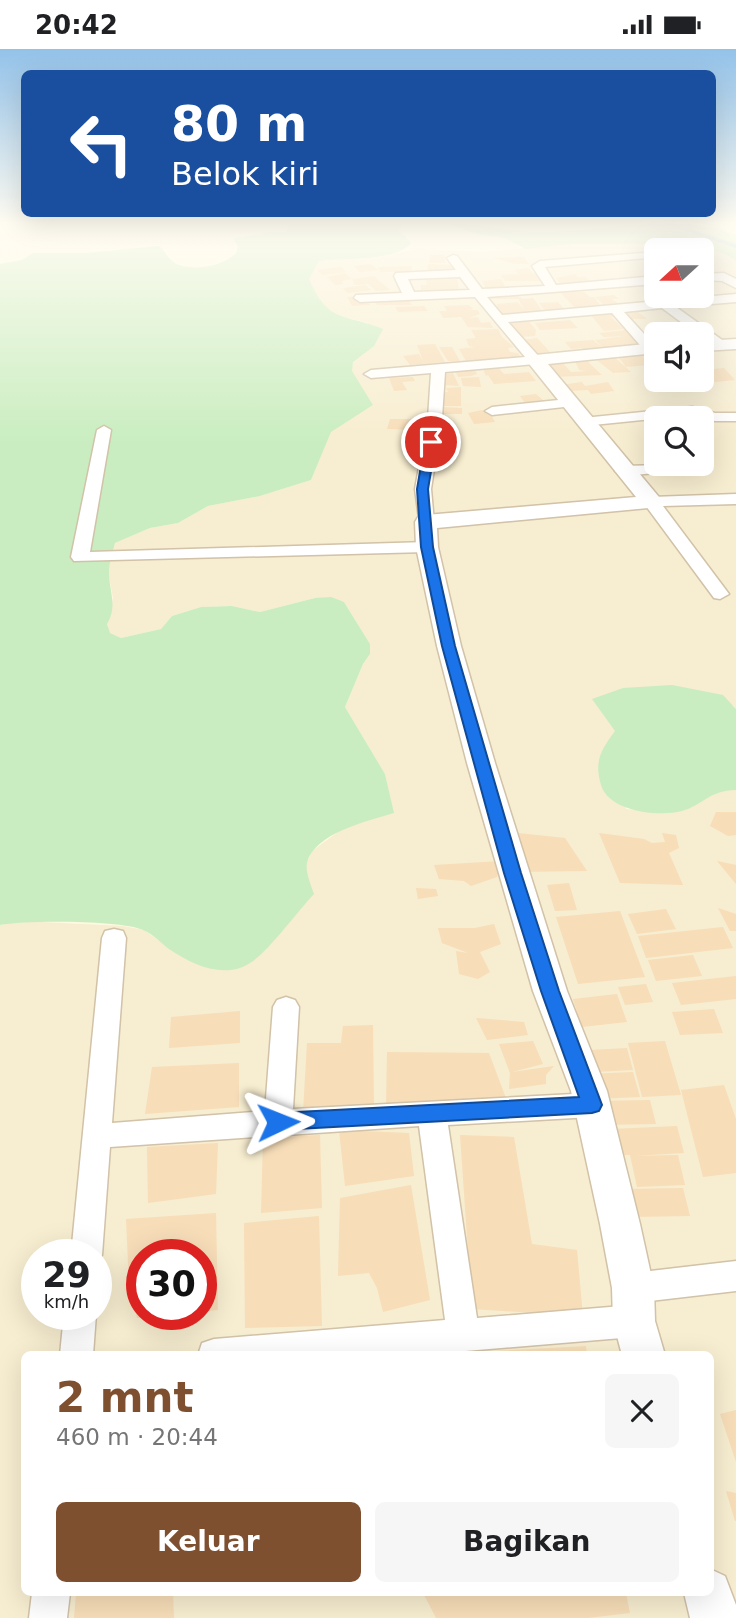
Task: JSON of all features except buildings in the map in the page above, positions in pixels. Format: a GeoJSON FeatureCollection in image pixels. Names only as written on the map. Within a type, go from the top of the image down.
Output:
{"type":"FeatureCollection","features":[{"type":"Feature","properties":{"kind":"street"},"geometry":{"type":"LineString","coordinates":[[360,298],[404,296]]}},
{"type":"Feature","properties":{"kind":"street"},"geometry":{"type":"LineString","coordinates":[[481,296],[650,502],[720,594]]}},
{"type":"Feature","properties":{"kind":"street"},"geometry":{"type":"LineString","coordinates":[[714,300],[736,298]]}},
{"type":"Feature","properties":{"kind":"street"},"geometry":{"type":"LineString","coordinates":[[498,319],[644,307]]}},
{"type":"Feature","properties":{"kind":"street"},"geometry":{"type":"LineString","coordinates":[[670,308],[728,345]]}},
{"type":"Feature","properties":{"kind":"street"},"geometry":{"type":"LineString","coordinates":[[615,310],[644,340]]}},
{"type":"Feature","properties":{"kind":"street"},"geometry":{"type":"LineString","coordinates":[[371,374],[644,350]]}},
{"type":"Feature","properties":{"kind":"street"},"geometry":{"type":"LineString","coordinates":[[438,367],[435,418],[423,489],[427,535],[449,646],[512,873],[550,991],[592,1105],[637,1321]]}},
{"type":"Feature","properties":{"kind":"street"},"geometry":{"type":"LineString","coordinates":[[492,411],[568,403]]}},
{"type":"Feature","properties":{"kind":"street"},"geometry":{"type":"LineString","coordinates":[[583,422],[692,411],[715,417],[736,417]]}},
{"type":"Feature","properties":{"kind":"street"},"geometry":{"type":"LineString","coordinates":[[104,430],[80,557],[427,535],[650,502],[736,499]]}},
{"type":"Feature","properties":{"kind":"street"},"geometry":{"type":"LineString","coordinates":[[623,471],[644,469]]}},
{"type":"Feature","properties":{"kind":"street"},"geometry":{"type":"LineString","coordinates":[[88,1239],[99,1136],[114,938]]}},
{"type":"Feature","properties":{"kind":"street"},"geometry":{"type":"LineString","coordinates":[[278,1122],[286,1007]]}},
{"type":"Feature","properties":{"kind":"street"},"geometry":{"type":"LineString","coordinates":[[99,1136],[278,1122],[592,1105]]}},
{"type":"Feature","properties":{"kind":"street"},"geometry":{"type":"LineString","coordinates":[[432,1115],[463,1333]]}},
{"type":"Feature","properties":{"kind":"street"},"geometry":{"type":"LineString","coordinates":[[259,1351],[637,1321],[736,1276]]}},
{"type":"Feature","properties":{"kind":"street"},"geometry":{"type":"LineString","coordinates":[[76,1351],[78,1330]]}},
{"type":"Feature","properties":{"kind":"street"},"geometry":{"type":"LineString","coordinates":[[48,1618],[51,1596]]}},
{"type":"Feature","properties":{"kind":"street"},"geometry":{"type":"LineString","coordinates":[[709,1596],[715,1618]]}},
{"type":"Feature","properties":{"kind":"shaded area"},"geometry":{"type":"Polygon","coordinates":[[[316,296],[644,296],[644,308],[714,308],[714,296],[736,296],[736,709],[733,705],[616,731],[626,809],[666,813],[684,810],[708,795],[722,790],[736,790],[736,1618],[0,1618],[0,925],[20,921],[123,926],[144,930],[172,950],[306,865],[312,851],[342,829],[393,812],[385,774],[345,707],[370,654],[370,644],[344,602],[315,598],[260,612],[232,606],[201,607],[172,616],[161,629],[121,638],[109,633],[107,623],[113,598],[108,571],[115,543],[150,528],[178,523],[208,506],[260,496],[311,480],[331,431],[373,405],[351,371],[353,362],[361,353],[374,346],[368,323],[333,314],[316,296]]]}},
{"type":"Feature","properties":{"kind":"green space"},"geometry":{"type":"Polygon","coordinates":[[[0,296],[318,296],[323,304],[338,315],[383,329],[374,346],[353,362],[352,371],[373,405],[331,432],[311,480],[260,496],[208,506],[178,523],[150,528],[115,543],[109,572],[112,611],[107,624],[110,633],[121,638],[161,629],[172,616],[201,607],[232,606],[260,612],[315,598],[331,597],[344,602],[370,644],[370,654],[345,707],[385,774],[394,813],[357,824],[320,844],[307,863],[314,894],[267,948],[243,967],[232,970],[210,969],[169,949],[147,932],[115,924],[30,922],[0,925],[0,296]]]}},
{"type":"Feature","properties":{"kind":"green space"},"geometry":{"type":"Polygon","coordinates":[[[672,685],[723,695],[736,709],[736,790],[720,792],[689,808],[672,813],[648,813],[624,807],[606,794],[601,785],[598,769],[600,756],[615,731],[592,699],[623,688],[672,685]]]}},
{"type":"Feature","properties":{"kind":"route"},"geometry":{"type":"LineString","coordinates":[[278,1122],[592,1105],[550,991],[512,873],[449,646],[427,547],[423,489],[431,442]]}}]}
